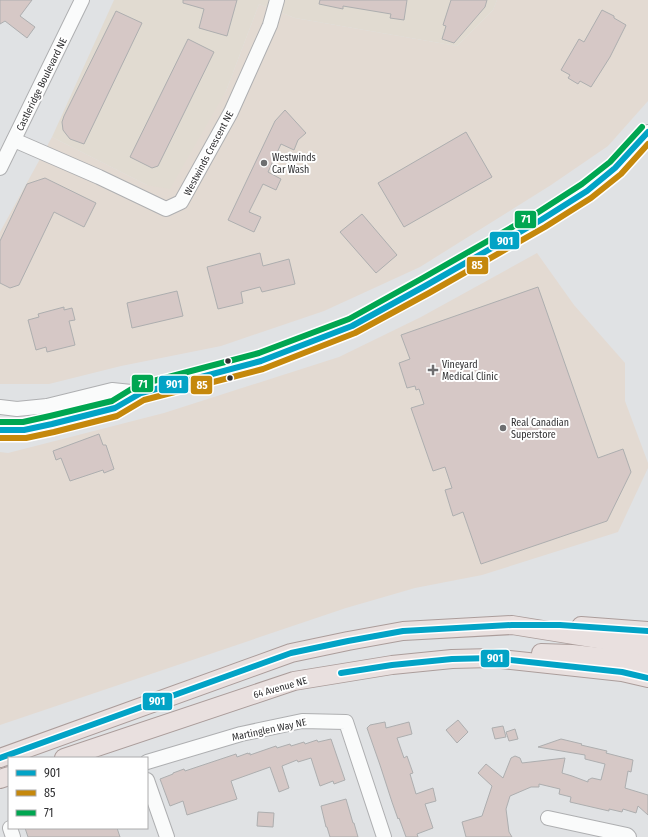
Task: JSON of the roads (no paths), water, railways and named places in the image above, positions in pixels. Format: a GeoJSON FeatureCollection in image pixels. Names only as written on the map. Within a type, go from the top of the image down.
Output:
{"type":"FeatureCollection","features":[{"type":"Feature","properties":{"kind":"main road"},"geometry":{"type":"LineString","coordinates":[[0,758],[291,653],[348,641],[403,631],[512,625],[560,625],[648,631]]}},
{"type":"Feature","properties":{"kind":"main road"},"geometry":{"type":"LineString","coordinates":[[512,625],[648,647]]}},
{"type":"Feature","properties":{"kind":"main road"},"geometry":{"type":"LineString","coordinates":[[492,658],[525,652],[572,654],[648,662]]}},
{"type":"Feature","properties":{"kind":"main road","name":"64 Avenue NE"},"geometry":{"type":"LineString","coordinates":[[67,757],[294,681],[392,665],[452,659],[492,658],[622,672],[648,678]]}},
{"type":"Feature","properties":{"kind":"street","name":"Castleridge Boulevard NE"},"geometry":{"type":"LineString","coordinates":[[0,168],[82,0]]}},
{"type":"Feature","properties":{"kind":"street","name":"Westwinds Crescent NE"},"geometry":{"type":"LineString","coordinates":[[14,140],[99,177],[166,209],[182,202],[233,106],[270,25],[277,0]]}},
{"type":"Feature","properties":{"kind":"street"},"geometry":{"type":"LineString","coordinates":[[0,430],[24,430],[114,408],[141,393],[261,360],[352,326],[541,220],[587,190],[615,168],[648,132]]}},
{"type":"Feature","properties":{"kind":"street"},"geometry":{"type":"LineString","coordinates":[[0,407],[18,409],[47,406],[112,390],[141,393]]}},
{"type":"Feature","properties":{"kind":"street","name":"Martinglen Way NE"},"geometry":{"type":"LineString","coordinates":[[148,762],[241,734],[302,720],[346,722],[384,837]]}},
{"type":"Feature","properties":{"kind":"street"},"geometry":{"type":"LineString","coordinates":[[148,783],[167,837]]}},
{"type":"Feature","properties":{"kind":"street"},"geometry":{"type":"LineString","coordinates":[[548,818],[627,835],[629,837]]}},
{"type":"Feature","properties":{"kind":"place","name":"Westwinds Car Wash"},"geometry":{"type":"Point","coordinates":[264,163]}},
{"type":"Feature","properties":{"kind":"place","name":"Vineyard Medical Clinic"},"geometry":{"type":"Point","coordinates":[433,370]}},
{"type":"Feature","properties":{"kind":"place","name":"Real Canadian Superstore"},"geometry":{"type":"Point","coordinates":[503,428]}}]}
